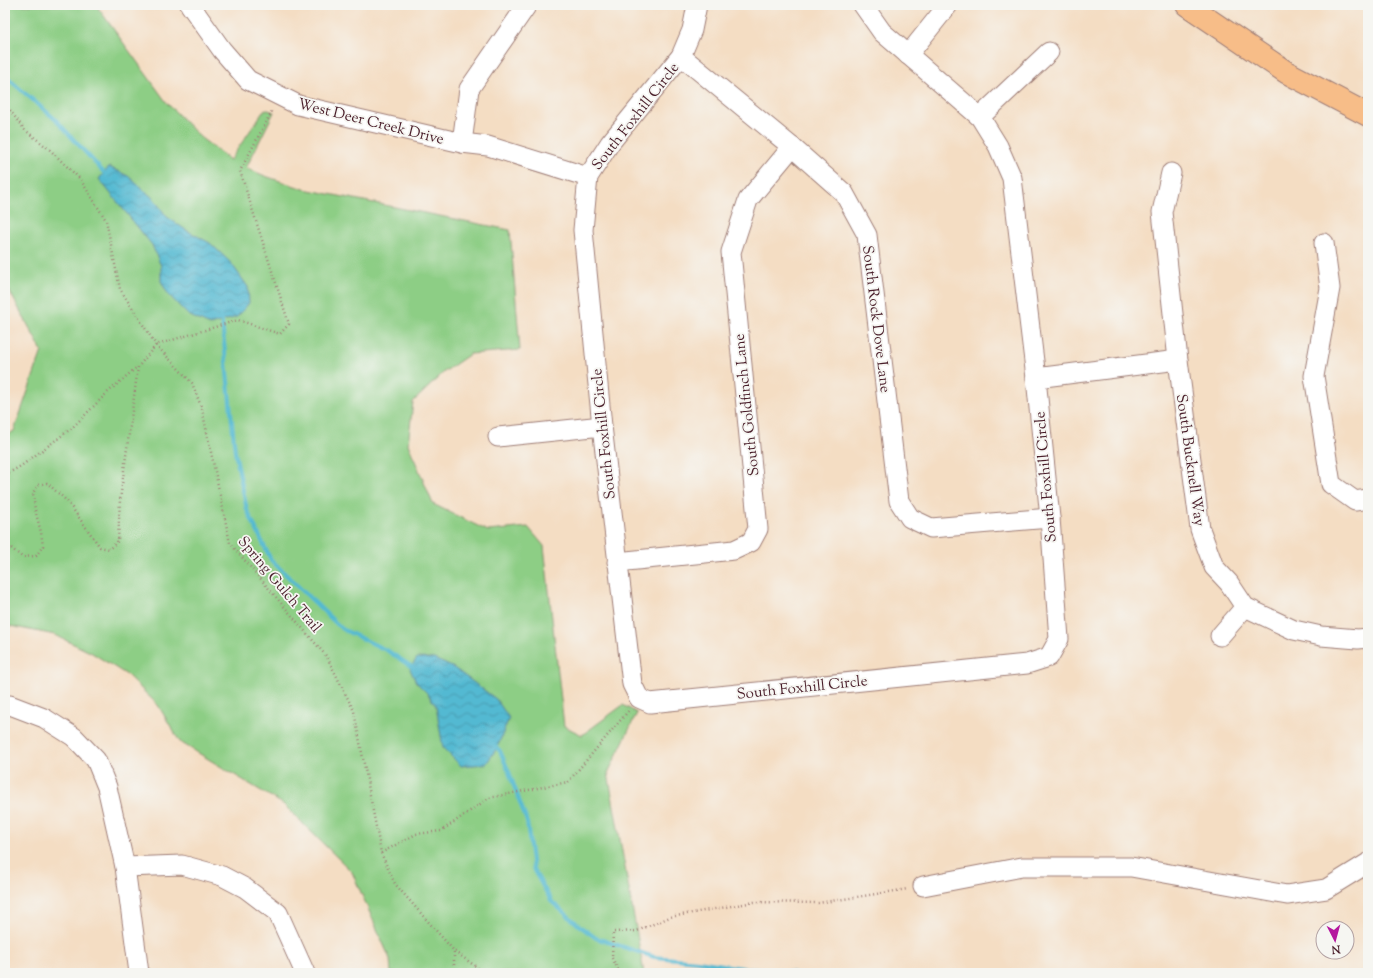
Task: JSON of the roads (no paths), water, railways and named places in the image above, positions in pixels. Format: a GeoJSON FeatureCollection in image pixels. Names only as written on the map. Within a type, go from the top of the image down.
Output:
{"type":"FeatureCollection","features":[{"type":"Feature","properties":{"kind":"main road"},"geometry":{"type":"LineString","coordinates":[[1187,5],[1286,72],[1368,115]]}},
{"type":"Feature","properties":{"kind":"street","name":"West Deer Creek Drive"},"geometry":{"type":"LineString","coordinates":[[190,5],[222,50],[248,80],[298,105],[462,143],[488,146],[588,177]]}},
{"type":"Feature","properties":{"kind":"street"},"geometry":{"type":"LineString","coordinates":[[462,143],[469,89],[527,5]]}},
{"type":"Feature","properties":{"kind":"street","name":"South Foxhill Circle"},"geometry":{"type":"LineString","coordinates":[[697,5],[692,30],[681,56],[610,143],[588,177],[583,230],[602,426],[632,684],[639,698],[650,703],[1027,664],[1049,657],[1059,639],[1050,518],[1036,378],[1012,178],[998,146],[980,116],[882,32],[863,5]]}},
{"type":"Feature","properties":{"kind":"street"},"geometry":{"type":"LineString","coordinates":[[908,55],[948,5]]}},
{"type":"Feature","properties":{"kind":"street"},"geometry":{"type":"LineString","coordinates":[[980,116],[1049,52]]}},
{"type":"Feature","properties":{"kind":"street","name":"South Rock Dove Lane"},"geometry":{"type":"LineString","coordinates":[[681,56],[792,147],[844,193],[867,235],[899,501],[910,518],[931,528],[1050,518]]}},
{"type":"Feature","properties":{"kind":"street","name":"South Goldfinch Lane"},"geometry":{"type":"LineString","coordinates":[[617,562],[734,550],[751,542],[758,528],[731,252],[748,200],[792,147]]}},
{"type":"Feature","properties":{"kind":"street","name":"South Bucknell Way"},"geometry":{"type":"LineString","coordinates":[[1171,173],[1162,212],[1178,360],[1200,529],[1214,567],[1229,583],[1245,607]]}},
{"type":"Feature","properties":{"kind":"street"},"geometry":{"type":"LineString","coordinates":[[1324,243],[1330,288],[1314,376],[1331,484],[1355,500],[1368,499]]}},
{"type":"Feature","properties":{"kind":"street"},"geometry":{"type":"LineString","coordinates":[[1036,378],[1178,360]]}},
{"type":"Feature","properties":{"kind":"street"},"geometry":{"type":"LineString","coordinates":[[498,437],[602,426]]}},
{"type":"Feature","properties":{"kind":"street"},"geometry":{"type":"LineString","coordinates":[[1220,636],[1245,607],[1294,630],[1321,636],[1358,639],[1368,638]]}},
{"type":"Feature","properties":{"kind":"street"},"geometry":{"type":"LineString","coordinates":[[5,705],[10,705],[44,718],[74,737],[96,760],[107,787],[125,867],[139,973]]}},
{"type":"Feature","properties":{"kind":"street"},"geometry":{"type":"LineString","coordinates":[[923,886],[1022,867],[1131,867],[1287,895],[1326,889],[1368,863]]}},
{"type":"Feature","properties":{"kind":"street"},"geometry":{"type":"LineString","coordinates":[[125,867],[182,865],[222,876],[245,888],[278,913],[305,973]]}},
{"type":"Feature","properties":{"kind":"water"},"geometry":{"type":"Polygon","coordinates":[[[109,167],[128,176],[154,199],[167,217],[186,230],[210,243],[231,263],[248,287],[249,303],[237,317],[210,325],[188,315],[168,294],[161,281],[161,266],[152,245],[99,179],[109,167]]]}},
{"type":"Feature","properties":{"kind":"water"},"geometry":{"type":"Polygon","coordinates":[[[417,658],[434,659],[454,668],[496,699],[509,718],[497,748],[486,764],[461,766],[443,748],[436,706],[428,694],[416,682],[410,669],[417,658]]]}},
{"type":"Feature","properties":{"kind":"waterway"},"geometry":{"type":"LineString","coordinates":[[5,76],[55,119],[107,176]]}},
{"type":"Feature","properties":{"kind":"waterway"},"geometry":{"type":"LineString","coordinates":[[220,317],[222,322],[235,452],[247,510],[271,560],[342,629],[388,651],[415,669]]}},
{"type":"Feature","properties":{"kind":"waterway"},"geometry":{"type":"LineString","coordinates":[[493,744],[500,751],[527,822],[533,869],[552,902],[581,927],[596,938],[654,957],[794,973]]}}]}
